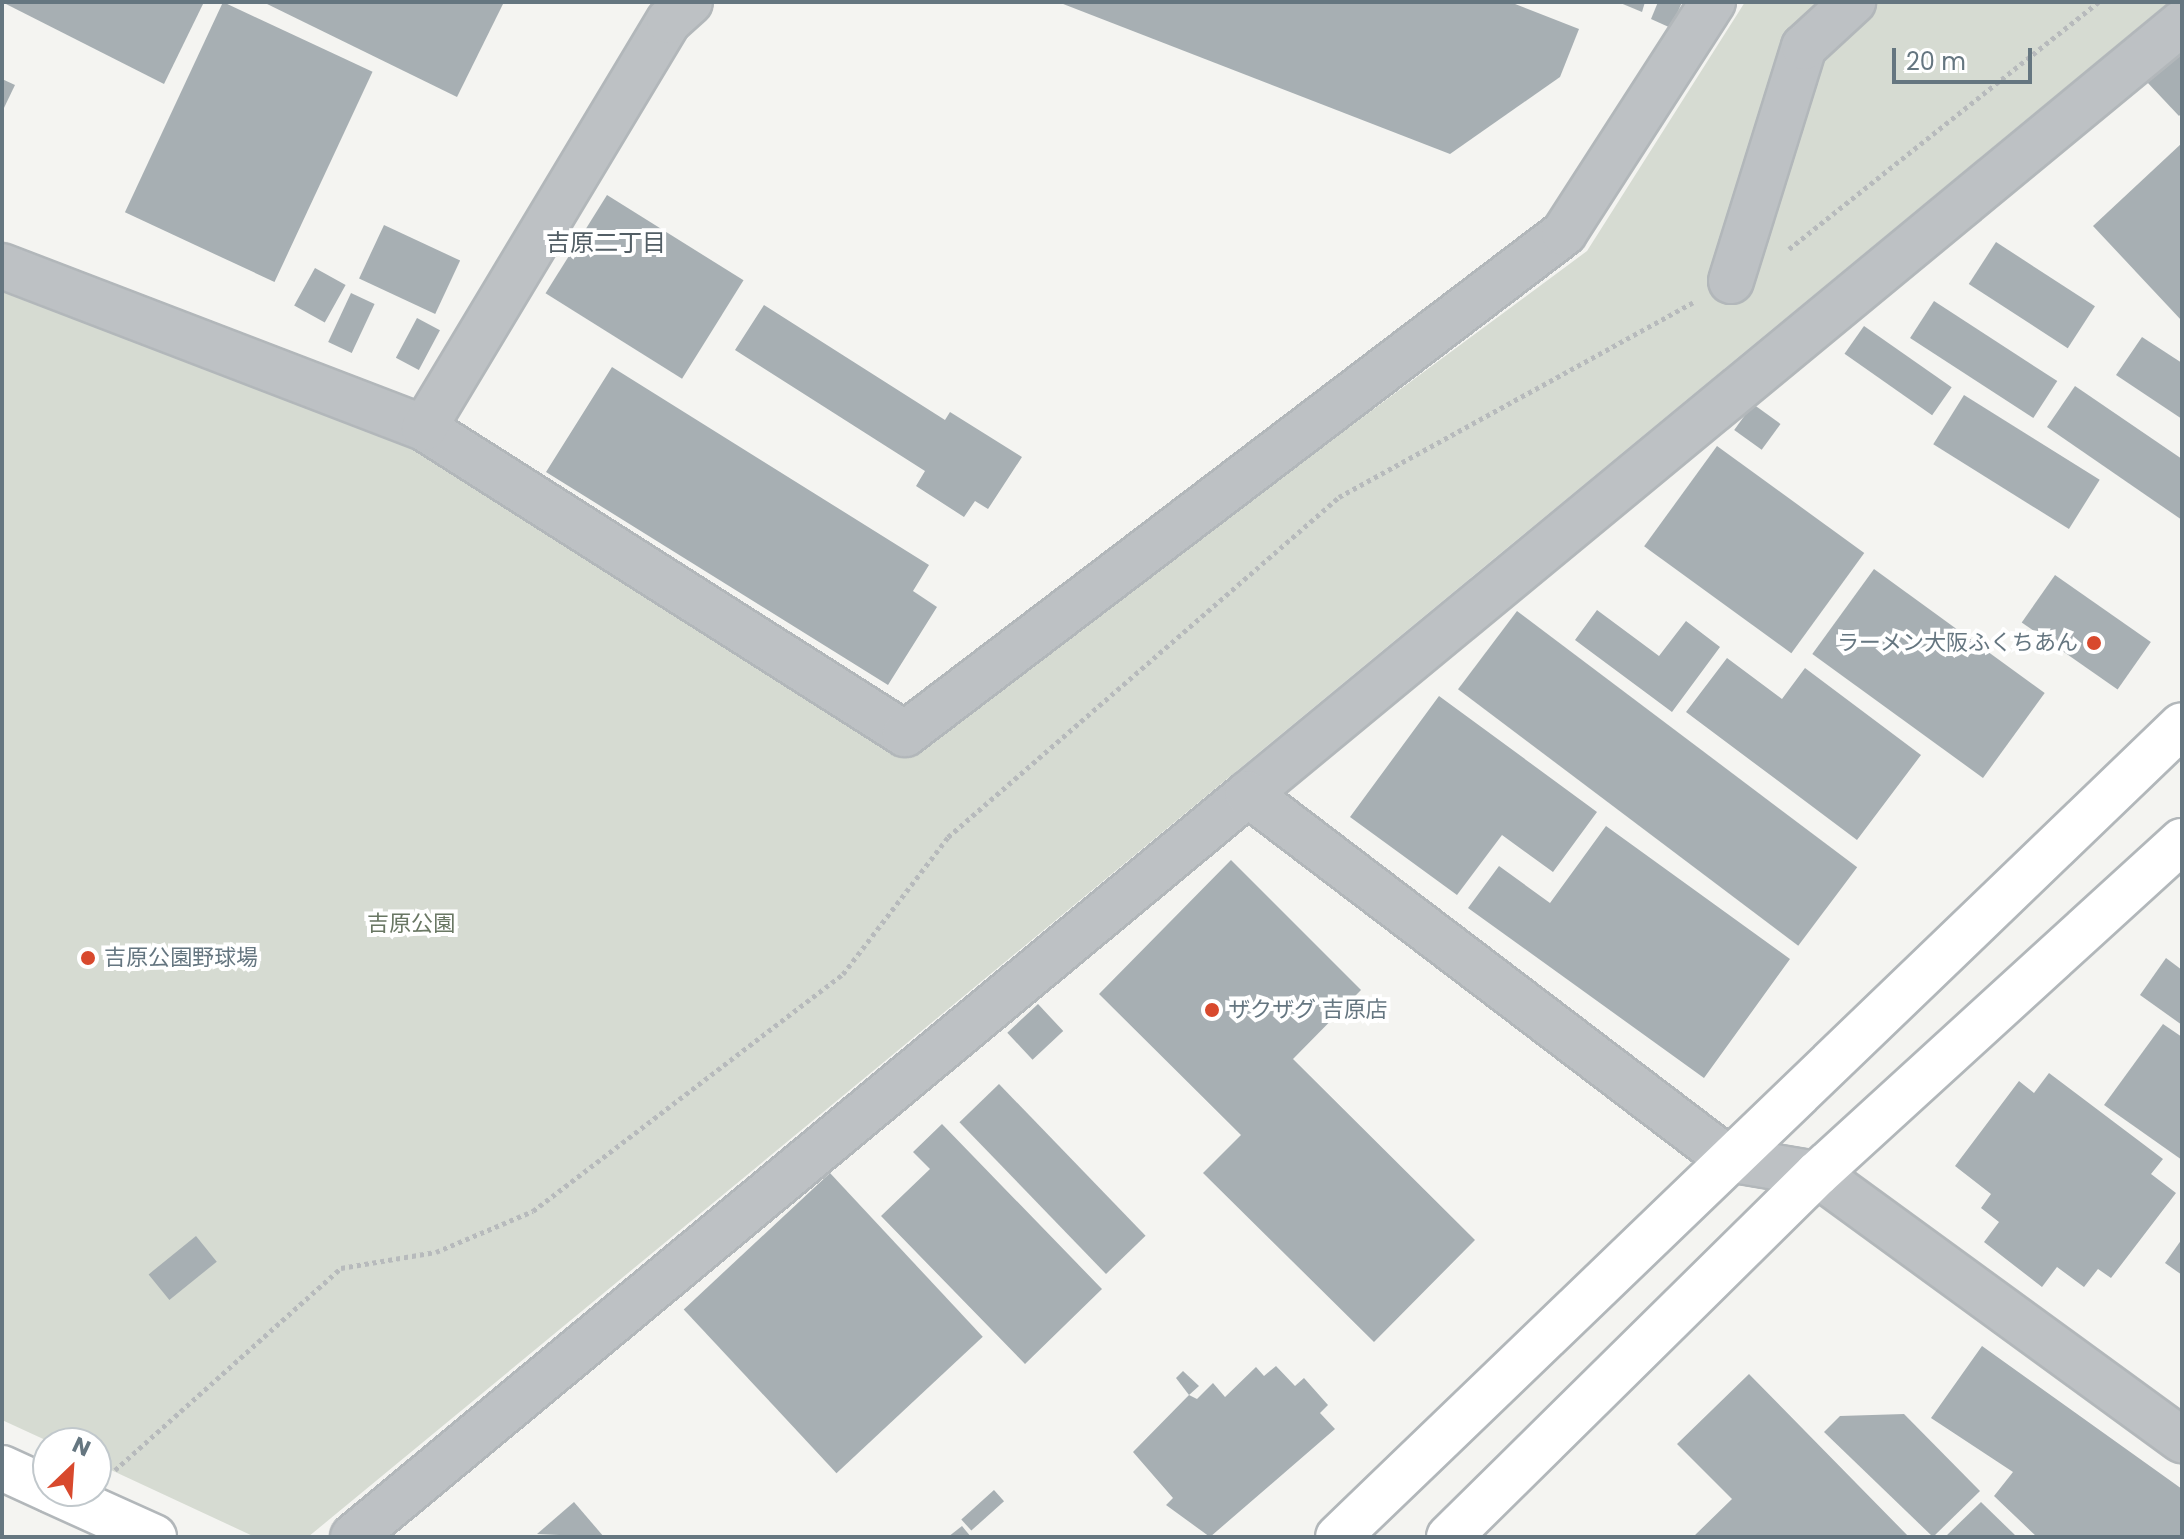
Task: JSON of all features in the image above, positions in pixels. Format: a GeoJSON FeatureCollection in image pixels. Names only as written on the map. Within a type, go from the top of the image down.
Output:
{"type":"FeatureCollection","features":[{"type":"Feature","properties":{"kind":"street"},"geometry":{"type":"LineString","coordinates":[[424,428],[669,21],[690,2]]}},
{"type":"Feature","properties":{"kind":"street"},"geometry":{"type":"LineString","coordinates":[[2,266],[424,428],[905,734],[1564,233],[1713,2]]}},
{"type":"Feature","properties":{"kind":"street"},"geometry":{"type":"LineString","coordinates":[[1731,281],[1804,47],[1853,2]]}},
{"type":"Feature","properties":{"kind":"street"},"geometry":{"type":"LineString","coordinates":[[353,1537],[2182,23]]}},
{"type":"Feature","properties":{"kind":"street"},"geometry":{"type":"LineString","coordinates":[[1338,1537],[2182,725]]}},
{"type":"Feature","properties":{"kind":"street"},"geometry":{"type":"LineString","coordinates":[[1248,794],[1728,1159],[1817,1174],[2182,1440]]}},
{"type":"Feature","properties":{"kind":"street"},"geometry":{"type":"LineString","coordinates":[[1449,1537],[1817,1174],[2182,841]]}},
{"type":"Feature","properties":{"kind":"street"},"geometry":{"type":"LineString","coordinates":[[2,1468],[32,1482]]}},
{"type":"Feature","properties":{"kind":"street"},"geometry":{"type":"LineString","coordinates":[[88,1507],[154,1537]]}},
{"type":"Feature","properties":{"kind":"path"},"geometry":{"type":"LineString","coordinates":[[112,1472],[341,1268],[436,1252],[533,1211],[843,974],[948,837],[1339,497],[1797,245],[2098,2]]}},
{"type":"Feature","properties":{"kind":"green space","name":"吉原公園"},"geometry":{"type":"Polygon","coordinates":[[[1745,2],[2169,2],[308,1537],[255,1537],[112,1470],[112,1427],[32,1427],[32,1434],[2,1420],[2,287],[407,440],[909,753],[1587,251],[1745,2]]]}},
{"type":"Feature","properties":{"kind":"building"},"geometry":{"type":"Polygon","coordinates":[[[2,2],[204,2],[164,84],[2,2]]]}},
{"type":"Feature","properties":{"kind":"building"},"geometry":{"type":"Polygon","coordinates":[[[223,2],[373,72],[274,282],[125,212],[223,2]]]}},
{"type":"Feature","properties":{"kind":"building"},"geometry":{"type":"Polygon","coordinates":[[[263,2],[504,2],[457,97],[263,2]]]}},
{"type":"Feature","properties":{"kind":"building"},"geometry":{"type":"Polygon","coordinates":[[[1058,2],[1510,2],[1579,29],[1560,77],[1450,154],[1058,2]]]}},
{"type":"Feature","properties":{"kind":"building"},"geometry":{"type":"Polygon","coordinates":[[[1618,2],[1645,2],[1642,12],[1618,2]]]}},
{"type":"Feature","properties":{"kind":"building"},"geometry":{"type":"Polygon","coordinates":[[[1658,2],[1682,2],[1671,28],[1651,19],[1658,2]]]}},
{"type":"Feature","properties":{"kind":"building"},"geometry":{"type":"Polygon","coordinates":[[[2182,49],[2182,113],[2179,116],[2147,82],[2182,49]]]}},
{"type":"Feature","properties":{"kind":"building"},"geometry":{"type":"Polygon","coordinates":[[[2,79],[15,85],[2,112],[2,79]]]}},
{"type":"Feature","properties":{"kind":"building"},"geometry":{"type":"Polygon","coordinates":[[[2182,143],[2182,321],[2093,226],[2182,143]]]}},
{"type":"Feature","properties":{"kind":"building"},"geometry":{"type":"Polygon","coordinates":[[[607,195],[744,280],[682,379],[546,293],[607,195]]]}},
{"type":"Feature","properties":{"kind":"building"},"geometry":{"type":"Polygon","coordinates":[[[384,225],[460,260],[435,314],[359,278],[384,225]]]}},
{"type":"Feature","properties":{"kind":"building"},"geometry":{"type":"Polygon","coordinates":[[[1996,242],[2095,306],[2068,348],[1969,284],[1996,242]]]}},
{"type":"Feature","properties":{"kind":"building"},"geometry":{"type":"Polygon","coordinates":[[[315,268],[346,285],[325,323],[294,306],[315,268]]]}},
{"type":"Feature","properties":{"kind":"building"},"geometry":{"type":"Polygon","coordinates":[[[351,293],[375,304],[352,353],[328,342],[351,293]]]}},
{"type":"Feature","properties":{"kind":"building"},"geometry":{"type":"Polygon","coordinates":[[[1934,301],[2057,381],[2033,418],[1910,338],[1934,301]]]}},
{"type":"Feature","properties":{"kind":"building"},"geometry":{"type":"Polygon","coordinates":[[[764,305],[945,420],[950,412],[1022,457],[988,509],[975,501],[964,517],[916,486],[925,471],[735,350],[764,305]]]}},
{"type":"Feature","properties":{"kind":"building"},"geometry":{"type":"Polygon","coordinates":[[[417,318],[440,330],[419,370],[396,358],[417,318]]]}},
{"type":"Feature","properties":{"kind":"building"},"geometry":{"type":"Polygon","coordinates":[[[1864,326],[1952,387],[1932,415],[1844,354],[1864,326]]]}},
{"type":"Feature","properties":{"kind":"building"},"geometry":{"type":"Polygon","coordinates":[[[2142,337],[2182,363],[2182,419],[2116,375],[2142,337]]]}},
{"type":"Feature","properties":{"kind":"building"},"geometry":{"type":"Polygon","coordinates":[[[612,367],[929,565],[913,591],[937,607],[888,685],[546,472],[612,367]]]}},
{"type":"Feature","properties":{"kind":"building"},"geometry":{"type":"Polygon","coordinates":[[[2075,386],[2182,459],[2182,520],[2047,427],[2075,386]]]}},
{"type":"Feature","properties":{"kind":"building"},"geometry":{"type":"Polygon","coordinates":[[[1964,395],[2100,480],[2069,529],[1933,444],[1964,395]]]}},
{"type":"Feature","properties":{"kind":"building"},"geometry":{"type":"Polygon","coordinates":[[[1753,404],[1781,424],[1762,450],[1734,430],[1753,404]]]}},
{"type":"Feature","properties":{"kind":"building"},"geometry":{"type":"Polygon","coordinates":[[[1717,446],[1864,553],[1791,653],[1644,546],[1717,446]]]}},
{"type":"Feature","properties":{"kind":"building"},"geometry":{"type":"Polygon","coordinates":[[[1874,569],[2045,693],[1983,778],[1812,654],[1874,569]]]}},
{"type":"Feature","properties":{"kind":"building"},"geometry":{"type":"Polygon","coordinates":[[[2055,575],[2151,642],[2118,690],[2022,623],[2055,575]]]}},
{"type":"Feature","properties":{"kind":"building"},"geometry":{"type":"Polygon","coordinates":[[[1597,610],[1659,656],[1686,621],[1720,647],[1672,712],[1575,640],[1597,610]]]}},
{"type":"Feature","properties":{"kind":"building"},"geometry":{"type":"Polygon","coordinates":[[[1517,611],[1857,867],[1798,946],[1458,689],[1517,611]]]}},
{"type":"Feature","properties":{"kind":"building"},"geometry":{"type":"Polygon","coordinates":[[[1727,658],[1782,699],[1805,668],[1921,755],[1857,840],[1686,712],[1727,658]]]}},
{"type":"Feature","properties":{"kind":"building"},"geometry":{"type":"Polygon","coordinates":[[[1439,696],[1597,812],[1553,872],[1502,835],[1457,895],[1350,817],[1439,696]]]}},
{"type":"Feature","properties":{"kind":"building"},"geometry":{"type":"Polygon","coordinates":[[[1606,826],[1790,959],[1704,1078],[1468,908],[1499,866],[1550,903],[1606,826]]]}},
{"type":"Feature","properties":{"kind":"building"},"geometry":{"type":"Polygon","coordinates":[[[1231,860],[1361,990],[1293,1059],[1475,1240],[1374,1342],[1203,1173],[1241,1135],[1099,994],[1231,860]]]}},
{"type":"Feature","properties":{"kind":"building"},"geometry":{"type":"Polygon","coordinates":[[[2166,958],[2182,970],[2182,1025],[2140,995],[2166,958]]]}},
{"type":"Feature","properties":{"kind":"building"},"geometry":{"type":"Polygon","coordinates":[[[1038,1004],[1063,1031],[1033,1060],[1007,1033],[1038,1004]]]}},
{"type":"Feature","properties":{"kind":"building"},"geometry":{"type":"Polygon","coordinates":[[[2163,1024],[2182,1037],[2182,1160],[2104,1105],[2163,1024]]]}},
{"type":"Feature","properties":{"kind":"building"},"geometry":{"type":"Polygon","coordinates":[[[2049,1073],[2163,1159],[2151,1174],[2176,1193],[2111,1278],[2098,1269],[2084,1287],[2057,1267],[2042,1287],[1984,1242],[1999,1222],[1981,1208],[1991,1194],[1955,1166],[2019,1081],[2034,1093],[2049,1073]]]}},
{"type":"Feature","properties":{"kind":"building"},"geometry":{"type":"Polygon","coordinates":[[[999,1084],[1146,1236],[1106,1274],[959,1122],[999,1084]]]}},
{"type":"Feature","properties":{"kind":"building"},"geometry":{"type":"Polygon","coordinates":[[[942,1124],[1102,1289],[1025,1364],[881,1216],[930,1169],[913,1152],[942,1124]]]}},
{"type":"Feature","properties":{"kind":"building"},"geometry":{"type":"Polygon","coordinates":[[[830,1173],[983,1337],[836,1473],[684,1309],[830,1173]]]}},
{"type":"Feature","properties":{"kind":"building"},"geometry":{"type":"Polygon","coordinates":[[[196,1236],[217,1262],[169,1300],[149,1274],[196,1236]]]}},
{"type":"Feature","properties":{"kind":"building"},"geometry":{"type":"Polygon","coordinates":[[[2182,1239],[2182,1275],[2165,1263],[2182,1239]]]}},
{"type":"Feature","properties":{"kind":"building"},"geometry":{"type":"Polygon","coordinates":[[[1982,1346],[2182,1489],[2182,1537],[2037,1537],[1994,1496],[2013,1472],[1931,1418],[1982,1346]]]}},
{"type":"Feature","properties":{"kind":"building"},"geometry":{"type":"Polygon","coordinates":[[[1276,1366],[1295,1386],[1304,1378],[1328,1405],[1320,1413],[1335,1429],[1210,1537],[1166,1505],[1173,1498],[1133,1452],[1189,1395],[1197,1399],[1213,1383],[1225,1397],[1256,1367],[1264,1376],[1276,1366]]]}},
{"type":"Feature","properties":{"kind":"building"},"geometry":{"type":"Polygon","coordinates":[[[1183,1371],[1199,1386],[1189,1395],[1176,1378],[1183,1371]]]}},
{"type":"Feature","properties":{"kind":"building"},"geometry":{"type":"Polygon","coordinates":[[[1749,1374],[1909,1537],[1693,1537],[1732,1499],[1677,1444],[1749,1374]]]}},
{"type":"Feature","properties":{"kind":"building"},"geometry":{"type":"Polygon","coordinates":[[[1904,1414],[1980,1491],[1933,1537],[1824,1432],[1840,1416],[1904,1414]]]}},
{"type":"Feature","properties":{"kind":"building"},"geometry":{"type":"Polygon","coordinates":[[[994,1490],[1004,1501],[971,1531],[961,1519],[994,1490]]]}},
{"type":"Feature","properties":{"kind":"building"},"geometry":{"type":"Polygon","coordinates":[[[574,1502],[604,1537],[537,1534],[574,1502]]]}},
{"type":"Feature","properties":{"kind":"building"},"geometry":{"type":"Polygon","coordinates":[[[1981,1502],[2017,1537],[1945,1537],[1981,1502]]]}},
{"type":"Feature","properties":{"kind":"building"},"geometry":{"type":"Polygon","coordinates":[[[962,1526],[971,1537],[948,1537],[962,1526]]]}},
{"type":"Feature","properties":{"kind":"place","name":"ラーメン大阪ふくちあん"},"geometry":{"type":"Point","coordinates":[2094,643]}},
{"type":"Feature","properties":{"kind":"place","name":"吉原公園野球場"},"geometry":{"type":"Point","coordinates":[88,958]}},
{"type":"Feature","properties":{"kind":"place","name":"ザクザグ 吉原店"},"geometry":{"type":"Point","coordinates":[1212,1010]}},
{"type":"Feature","properties":{"kind":"district","name":"吉原二丁目"},"geometry":{"type":"Point","coordinates":[606,243]}}]}
